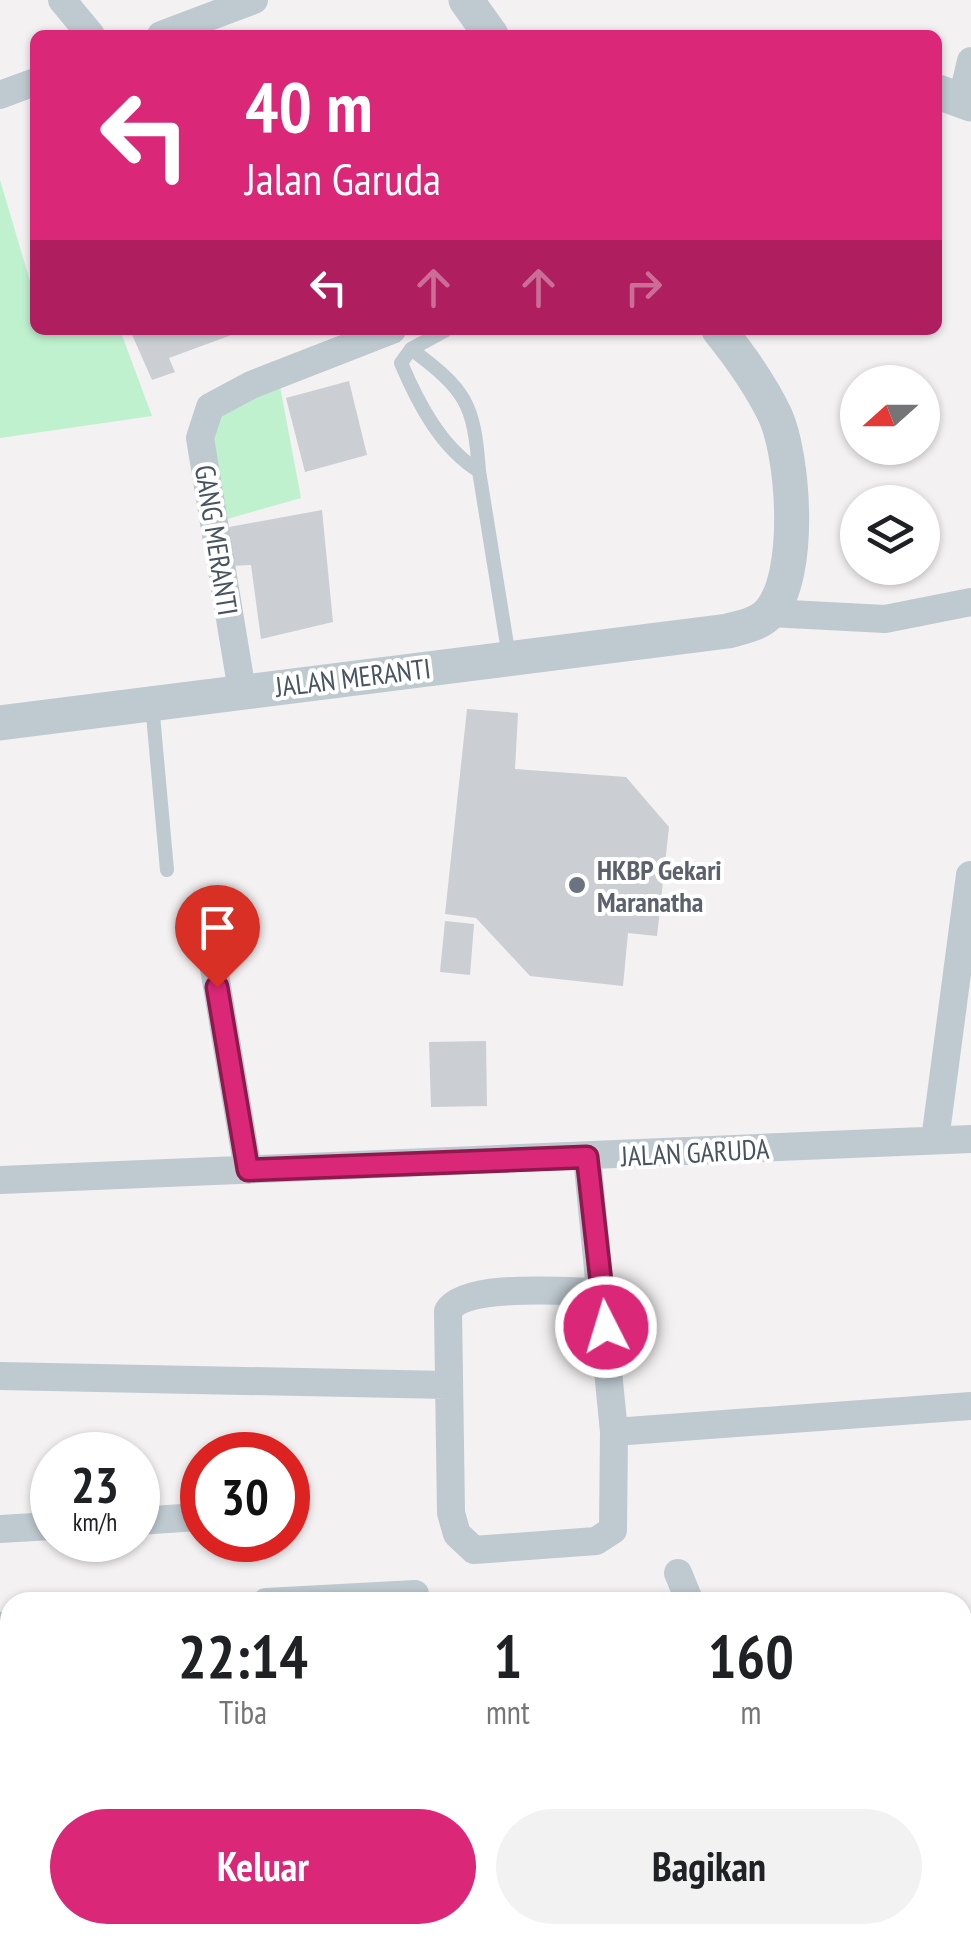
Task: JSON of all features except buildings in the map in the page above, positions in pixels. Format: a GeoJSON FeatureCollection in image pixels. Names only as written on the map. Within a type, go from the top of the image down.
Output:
{"type":"FeatureCollection","features":[{"type":"Feature","properties":{"kind":"street"},"geometry":{"type":"LineString","coordinates":[[62,0],[86,30]]}},
{"type":"Feature","properties":{"kind":"street"},"geometry":{"type":"LineString","coordinates":[[175,30],[254,0]]}},
{"type":"Feature","properties":{"kind":"street"},"geometry":{"type":"LineString","coordinates":[[466,0],[487,30]]}},
{"type":"Feature","properties":{"kind":"street"},"geometry":{"type":"LineString","coordinates":[[957,98],[971,60]]}},
{"type":"Feature","properties":{"kind":"street"},"geometry":{"type":"LineString","coordinates":[[0,95],[30,84]]}},
{"type":"Feature","properties":{"kind":"street"},"geometry":{"type":"LineString","coordinates":[[723,335],[760,388],[782,436],[790,525],[784,589],[770,612],[884,619],[971,602]]}},
{"type":"Feature","properties":{"kind":"street","name":"GANG MERANTI"},"geometry":{"type":"LineString","coordinates":[[242,691],[200,438],[210,408],[251,385],[402,340]]}},
{"type":"Feature","properties":{"kind":"street","name":"JALAN MERANTI"},"geometry":{"type":"LineString","coordinates":[[0,724],[707,633],[754,624],[770,612]]}},
{"type":"Feature","properties":{"kind":"street"},"geometry":{"type":"LineString","coordinates":[[935,1140],[970,875]]}},
{"type":"Feature","properties":{"kind":"street"},"geometry":{"type":"LineString","coordinates":[[210,951],[248,1170]]}},
{"type":"Feature","properties":{"kind":"street","name":"JALAN GARUDA"},"geometry":{"type":"LineString","coordinates":[[0,1180],[971,1139]]}},
{"type":"Feature","properties":{"kind":"street"},"geometry":{"type":"LineString","coordinates":[[587,1157],[604,1292],[614,1432],[613,1530],[596,1541],[474,1550],[461,1541],[453,1524],[448,1311],[457,1299],[478,1294],[604,1292]]}},
{"type":"Feature","properties":{"kind":"street"},"geometry":{"type":"LineString","coordinates":[[0,1376],[447,1385]]}},
{"type":"Feature","properties":{"kind":"street"},"geometry":{"type":"LineString","coordinates":[[614,1432],[971,1406]]}},
{"type":"Feature","properties":{"kind":"street"},"geometry":{"type":"LineString","coordinates":[[0,1529],[30,1527]]}},
{"type":"Feature","properties":{"kind":"street"},"geometry":{"type":"LineString","coordinates":[[678,1572],[686,1592]]}},
{"type":"Feature","properties":{"kind":"lane"},"geometry":{"type":"LineString","coordinates":[[402,340],[401,362],[415,396],[460,459],[479,471]]}},
{"type":"Feature","properties":{"kind":"lane"},"geometry":{"type":"LineString","coordinates":[[402,340],[458,386],[468,402],[509,658]]}},
{"type":"Feature","properties":{"kind":"lane"},"geometry":{"type":"LineString","coordinates":[[152,703],[167,870]]}},
{"type":"Feature","properties":{"kind":"green space"},"geometry":{"type":"Polygon","coordinates":[[[0,180],[30,281],[30,335],[122,335],[152,416],[0,438],[0,180]]]}},
{"type":"Feature","properties":{"kind":"green space"},"geometry":{"type":"Polygon","coordinates":[[[279,381],[301,498],[227,519],[209,433],[222,413],[279,381]]]}},
{"type":"Feature","properties":{"kind":"place","name":"HKBP Gekari Maranatha"},"geometry":{"type":"Point","coordinates":[577,885]}},
{"type":"Feature","properties":{"kind":"route"},"geometry":{"type":"LineString","coordinates":[[217,987],[248,1170],[587,1157],[606,1327]]}}]}
